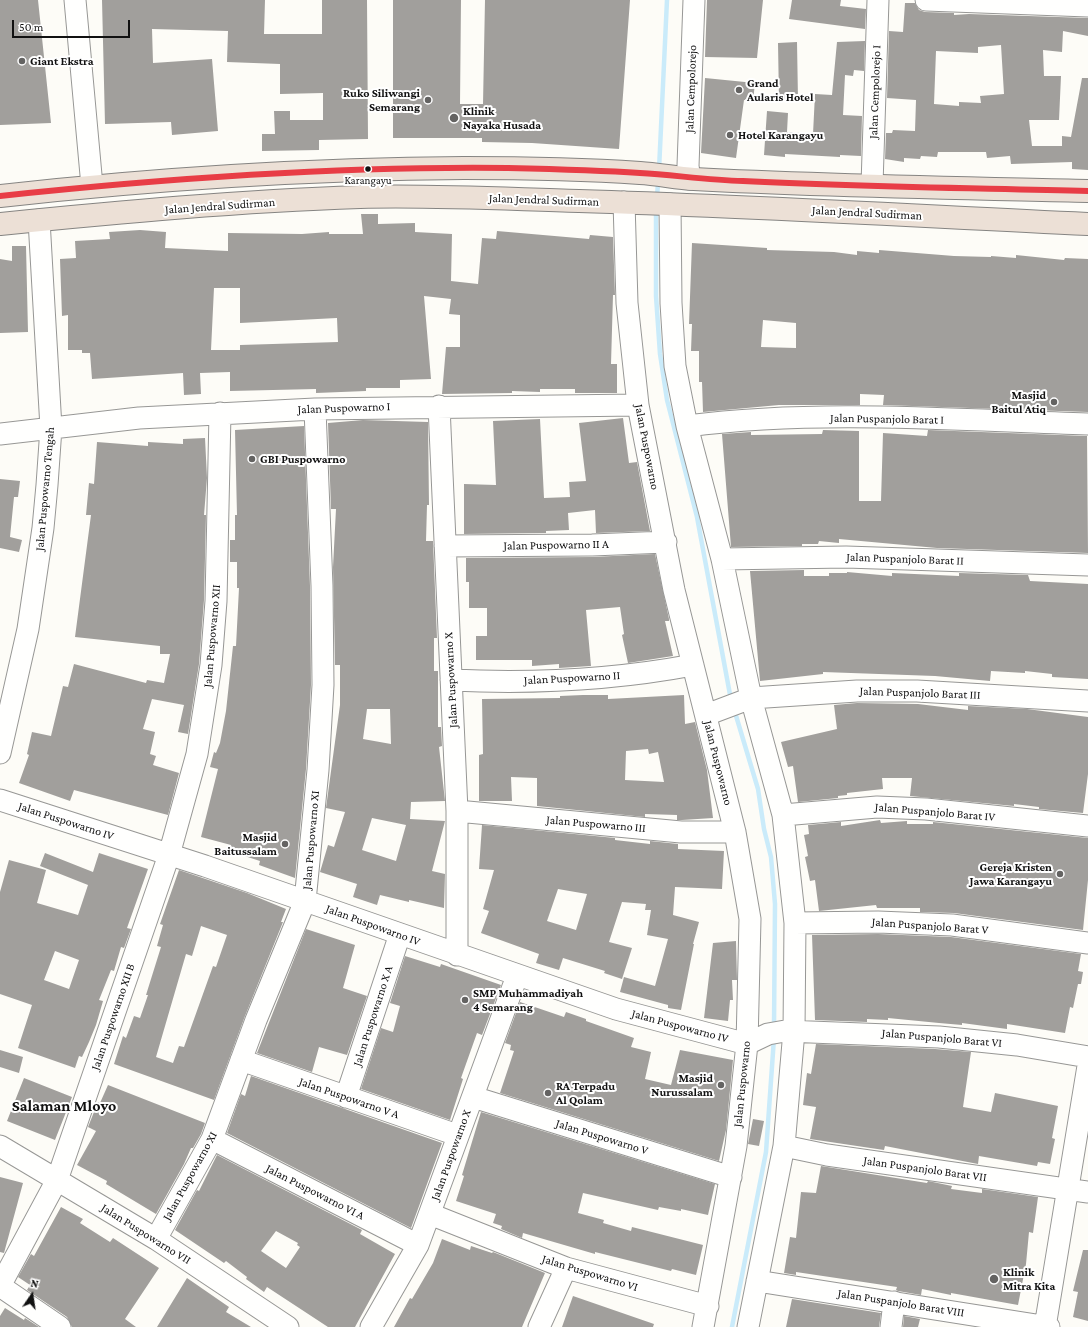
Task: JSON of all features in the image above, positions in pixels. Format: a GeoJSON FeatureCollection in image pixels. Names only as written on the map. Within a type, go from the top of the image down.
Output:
{"type":"FeatureCollection","features":[{"type":"Feature","properties":{"kind":"highway"},"geometry":{"type":"LineString","coordinates":[[0,196],[92,186],[236,174],[376,169],[468,168],[642,173],[686,178],[872,185],[1088,191]]}},
{"type":"Feature","properties":{"kind":"highway","name":"Jalan Jendral Sudirman"},"geometry":{"type":"LineString","coordinates":[[0,224],[230,204],[362,197],[445,197],[628,202],[1088,224]]}},
{"type":"Feature","properties":{"kind":"street"},"geometry":{"type":"LineString","coordinates":[[75,0],[85,129],[92,186]]}},
{"type":"Feature","properties":{"kind":"street","name":"Jalan Cempolorejo"},"geometry":{"type":"LineString","coordinates":[[686,178],[688,166],[694,0]]}},
{"type":"Feature","properties":{"kind":"street","name":"Jalan Cempolorejo I"},"geometry":{"type":"LineString","coordinates":[[872,185],[878,0]]}},
{"type":"Feature","properties":{"kind":"street"},"geometry":{"type":"LineString","coordinates":[[926,0],[1088,6]]}},
{"type":"Feature","properties":{"kind":"street","name":"Jalan Puspowarno"},"geometry":{"type":"LineString","coordinates":[[628,202],[627,303],[638,406],[666,542],[674,590],[693,665],[730,706],[783,815],[795,923],[783,1032],[784,1146],[748,1327]]}},
{"type":"Feature","properties":{"kind":"street","name":"Jalan Puspowarno"},"geometry":{"type":"LineString","coordinates":[[668,204],[671,303],[675,366],[687,426],[722,559],[735,832],[750,919],[747,1044],[736,1146],[703,1327]]}},
{"type":"Feature","properties":{"kind":"street","name":"Jalan Puspowarno Tengah"},"geometry":{"type":"LineString","coordinates":[[0,753],[28,629],[43,528],[51,428],[39,220]]}},
{"type":"Feature","properties":{"kind":"street","name":"Jalan Puspowarno I"},"geometry":{"type":"LineString","coordinates":[[0,434],[139,418],[220,413],[439,406],[638,406]]}},
{"type":"Feature","properties":{"kind":"street","name":"Jalan Puspowarno X"},"geometry":{"type":"LineString","coordinates":[[439,406],[457,811],[457,955]]}},
{"type":"Feature","properties":{"kind":"street","name":"Jalan Puspowarno XI"},"geometry":{"type":"LineString","coordinates":[[156,1239],[212,1139],[241,1060],[305,901],[318,770],[323,685],[322,578],[315,409]]}},
{"type":"Feature","properties":{"kind":"street","name":"Jalan Puspowarno XII"},"geometry":{"type":"LineString","coordinates":[[169,855],[197,754],[211,665],[216,601],[220,413]]}},
{"type":"Feature","properties":{"kind":"street","name":"Jalan Puspanjolo Barat I"},"geometry":{"type":"LineString","coordinates":[[687,426],[724,422],[844,417],[1088,424]]}},
{"type":"Feature","properties":{"kind":"street","name":"Jalan Puspowarno II A"},"geometry":{"type":"LineString","coordinates":[[445,546],[592,546],[666,542]]}},
{"type":"Feature","properties":{"kind":"street","name":"Jalan Puspanjolo Barat II"},"geometry":{"type":"LineString","coordinates":[[722,559],[846,557],[1088,565]]}},
{"type":"Feature","properties":{"kind":"street","name":"Jalan Puspowarno II"},"geometry":{"type":"LineString","coordinates":[[451,680],[531,681],[585,679],[662,671],[693,665]]}},
{"type":"Feature","properties":{"kind":"street","name":"Jalan Puspanjolo Barat III"},"geometry":{"type":"LineString","coordinates":[[730,706],[857,691],[917,691],[1088,701]]}},
{"type":"Feature","properties":{"kind":"street","name":"Jalan Puspowarno IV"},"geometry":{"type":"LineString","coordinates":[[0,800],[305,901],[517,976],[616,1009],[747,1044]]}},
{"type":"Feature","properties":{"kind":"street","name":"Jalan Puspanjolo Barat IV"},"geometry":{"type":"LineString","coordinates":[[783,815],[877,807],[926,809],[1088,826]]}},
{"type":"Feature","properties":{"kind":"street","name":"Jalan Puspowarno III"},"geometry":{"type":"LineString","coordinates":[[457,811],[681,832],[735,832]]}},
{"type":"Feature","properties":{"kind":"street","name":"Jalan Puspowarno XII B"},"geometry":{"type":"LineString","coordinates":[[57,1180],[169,855]]}},
{"type":"Feature","properties":{"kind":"street","name":"Jalan Puspanjolo Barat V"},"geometry":{"type":"LineString","coordinates":[[795,923],[832,921],[952,925],[1088,943]]}},
{"type":"Feature","properties":{"kind":"street","name":"Jalan Puspowarno X A"},"geometry":{"type":"LineString","coordinates":[[346,1097],[400,934]]}},
{"type":"Feature","properties":{"kind":"street","name":"Jalan Puspowarno X"},"geometry":{"type":"LineString","coordinates":[[371,1327],[418,1245],[457,1135],[473,1097],[517,976]]}},
{"type":"Feature","properties":{"kind":"street"},"geometry":{"type":"LineString","coordinates":[[747,1044],[783,1032]]}},
{"type":"Feature","properties":{"kind":"street","name":"Jalan Puspanjolo Barat VI"},"geometry":{"type":"LineString","coordinates":[[783,1032],[947,1038],[1017,1044],[1088,1057]]}},
{"type":"Feature","properties":{"kind":"street","name":"Jalan Puspowarno V A"},"geometry":{"type":"LineString","coordinates":[[241,1060],[457,1135]]}},
{"type":"Feature","properties":{"kind":"street"},"geometry":{"type":"LineString","coordinates":[[1046,1327],[1066,1189],[1088,1066]]}},
{"type":"Feature","properties":{"kind":"street","name":"Jalan Puspowarno V"},"geometry":{"type":"LineString","coordinates":[[473,1097],[731,1177]]}},
{"type":"Feature","properties":{"kind":"street","name":"Jalan Puspowarno VI A"},"geometry":{"type":"LineString","coordinates":[[212,1139],[418,1245]]}},
{"type":"Feature","properties":{"kind":"street","name":"Jalan Puspowarno VII"},"geometry":{"type":"LineString","coordinates":[[0,1146],[156,1239],[288,1327]]}},
{"type":"Feature","properties":{"kind":"street","name":"Jalan Puspanjolo Barat VII"},"geometry":{"type":"LineString","coordinates":[[784,1146],[827,1155],[1088,1192]]}},
{"type":"Feature","properties":{"kind":"street"},"geometry":{"type":"LineString","coordinates":[[57,1180],[0,1286],[60,1327]]}},
{"type":"Feature","properties":{"kind":"street","name":"Jalan Puspowarno VI"},"geometry":{"type":"LineString","coordinates":[[430,1214],[566,1268],[708,1306]]}},
{"type":"Feature","properties":{"kind":"street"},"geometry":{"type":"LineString","coordinates":[[539,1327],[566,1268]]}},
{"type":"Feature","properties":{"kind":"street","name":"Jalan Puspanjolo Barat VIII"},"geometry":{"type":"LineString","coordinates":[[757,1282],[894,1302],[1046,1327]]}},
{"type":"Feature","properties":{"kind":"street"},"geometry":{"type":"LineString","coordinates":[[891,1327],[894,1302]]}},
{"type":"Feature","properties":{"kind":"building","name":"Giant Ekstra"},"geometry":{"type":"Polygon","coordinates":[[[0,0],[38,0],[51,123],[0,125],[0,0]]]}},
{"type":"Feature","properties":{"kind":"building"},"geometry":{"type":"Polygon","coordinates":[[[102,0],[265,0],[264,34],[322,34],[322,0],[367,0],[368,139],[319,140],[319,150],[262,151],[262,134],[275,134],[274,111],[290,111],[290,120],[323,120],[323,93],[280,94],[280,64],[227,62],[228,31],[152,29],[153,63],[212,59],[218,131],[172,135],[171,122],[105,124],[102,0]]]}},
{"type":"Feature","properties":{"kind":"building"},"geometry":{"type":"Polygon","coordinates":[[[393,0],[461,0],[460,104],[483,104],[485,0],[630,0],[619,149],[532,143],[482,142],[482,138],[393,138],[393,0]]]}},
{"type":"Feature","properties":{"kind":"building"},"geometry":{"type":"Polygon","coordinates":[[[707,0],[763,0],[757,58],[705,57],[707,0]]]}},
{"type":"Feature","properties":{"kind":"building"},"geometry":{"type":"Polygon","coordinates":[[[792,0],[841,0],[840,6],[866,9],[865,29],[789,19],[792,0]]]}},
{"type":"Feature","properties":{"kind":"building"},"geometry":{"type":"Polygon","coordinates":[[[905,3],[915,3],[919,10],[925,12],[954,13],[954,15],[969,14],[1088,18],[1088,36],[1063,31],[1062,52],[1043,50],[1044,76],[1061,76],[1059,120],[1029,120],[1032,146],[1062,146],[1062,136],[1071,137],[1082,78],[1088,78],[1088,170],[1072,169],[1072,162],[1011,164],[1010,156],[987,158],[986,152],[938,152],[937,157],[921,156],[920,159],[904,158],[904,162],[885,159],[886,133],[892,133],[893,130],[915,131],[916,100],[887,98],[889,31],[903,32],[905,3]],[[1001,45],[978,47],[978,53],[936,51],[934,104],[959,106],[959,102],[981,103],[980,96],[1004,94],[1001,45]]]}},
{"type":"Feature","properties":{"kind":"building"},"geometry":{"type":"Polygon","coordinates":[[[865,41],[864,71],[854,70],[853,76],[845,75],[843,115],[862,116],[861,156],[840,155],[840,157],[785,154],[785,157],[764,155],[767,111],[788,113],[787,132],[813,134],[815,94],[832,95],[837,42],[865,41]]]}},
{"type":"Feature","properties":{"kind":"building"},"geometry":{"type":"Polygon","coordinates":[[[797,42],[798,100],[779,100],[778,43],[797,42]]]}},
{"type":"Feature","properties":{"kind":"building"},"geometry":{"type":"Polygon","coordinates":[[[705,78],[755,83],[753,101],[744,100],[736,158],[701,153],[705,78]]]}},
{"type":"Feature","properties":{"kind":"building"},"geometry":{"type":"Polygon","coordinates":[[[361,214],[378,214],[378,224],[415,223],[415,232],[452,234],[451,281],[478,284],[482,238],[496,239],[497,231],[589,239],[590,235],[613,237],[615,295],[613,295],[611,364],[617,364],[617,393],[575,393],[575,389],[540,389],[540,392],[512,391],[512,393],[442,394],[446,347],[460,347],[460,315],[449,314],[451,299],[424,296],[431,379],[400,380],[400,388],[366,388],[366,391],[316,393],[316,389],[230,391],[230,372],[200,373],[201,394],[184,395],[183,373],[92,379],[90,353],[82,353],[82,350],[68,350],[68,315],[62,316],[60,259],[76,258],[75,241],[110,239],[109,232],[140,230],[166,232],[165,248],[228,251],[228,233],[302,234],[329,232],[329,234],[363,234],[361,214]],[[214,288],[211,350],[240,350],[240,345],[338,342],[337,318],[240,323],[240,288],[214,288]]]}},
{"type":"Feature","properties":{"kind":"building"},"geometry":{"type":"Polygon","coordinates":[[[692,243],[767,248],[767,250],[834,252],[857,255],[857,251],[879,253],[879,250],[954,256],[1016,258],[1016,255],[1064,260],[1065,258],[1088,259],[1088,412],[883,405],[884,395],[860,394],[860,405],[779,405],[703,412],[702,382],[699,382],[699,351],[691,351],[692,324],[689,324],[692,243]],[[763,320],[761,347],[796,348],[796,323],[763,320]]]}},
{"type":"Feature","properties":{"kind":"building"},"geometry":{"type":"Polygon","coordinates":[[[12,246],[26,246],[28,332],[0,333],[0,259],[12,261],[12,246]]]}},
{"type":"Feature","properties":{"kind":"building"},"geometry":{"type":"Polygon","coordinates":[[[623,418],[629,463],[637,462],[650,531],[596,533],[595,510],[568,513],[569,530],[546,531],[546,533],[464,534],[464,484],[496,485],[493,421],[540,419],[544,498],[570,497],[569,482],[586,481],[579,423],[623,418]]]}},
{"type":"Feature","properties":{"kind":"building"},"geometry":{"type":"Polygon","coordinates":[[[363,420],[428,422],[429,505],[427,505],[426,541],[433,541],[437,638],[434,638],[434,671],[438,671],[438,727],[441,727],[442,746],[439,747],[445,801],[411,802],[410,819],[445,821],[432,871],[445,874],[444,908],[380,895],[377,905],[353,897],[357,884],[320,872],[328,845],[334,847],[345,812],[326,808],[340,705],[340,665],[335,665],[333,567],[336,509],[331,509],[328,423],[363,420]],[[367,709],[363,739],[391,744],[390,709],[367,709]],[[372,818],[362,850],[396,861],[406,825],[372,818]]]}},
{"type":"Feature","properties":{"kind":"building"},"geometry":{"type":"Polygon","coordinates":[[[304,426],[310,586],[311,685],[306,769],[295,878],[259,865],[260,861],[229,851],[231,845],[201,837],[218,769],[210,767],[214,752],[216,753],[220,743],[226,711],[233,646],[236,646],[239,588],[237,588],[237,562],[230,562],[230,540],[235,540],[235,515],[237,515],[235,430],[304,426]]]}},
{"type":"Feature","properties":{"kind":"building"},"geometry":{"type":"Polygon","coordinates":[[[823,430],[859,431],[859,501],[881,501],[883,433],[927,436],[928,430],[1087,436],[1088,553],[937,548],[839,539],[839,543],[819,541],[818,544],[802,544],[802,546],[731,547],[722,434],[751,432],[751,435],[822,434],[823,430]]]}},
{"type":"Feature","properties":{"kind":"building"},"geometry":{"type":"Polygon","coordinates":[[[205,438],[207,478],[204,515],[206,515],[204,600],[199,664],[188,734],[178,732],[184,705],[152,699],[143,729],[155,732],[150,754],[156,756],[153,765],[179,773],[168,815],[74,790],[70,801],[19,783],[29,755],[27,754],[32,732],[51,736],[63,686],[68,687],[74,664],[146,683],[147,680],[164,683],[170,654],[160,654],[160,646],[75,637],[91,515],[86,515],[89,483],[94,484],[97,442],[148,446],[148,442],[183,444],[183,439],[205,438]]]}},
{"type":"Feature","properties":{"kind":"building"},"geometry":{"type":"Polygon","coordinates":[[[0,479],[20,481],[18,497],[14,497],[10,537],[22,540],[19,552],[0,548],[0,479]]]}},
{"type":"Feature","properties":{"kind":"building"},"geometry":{"type":"Polygon","coordinates":[[[655,554],[669,619],[669,621],[665,621],[673,656],[628,663],[622,635],[624,634],[620,607],[586,610],[591,666],[559,668],[559,664],[532,666],[532,660],[476,660],[476,636],[487,636],[487,608],[469,608],[469,582],[466,582],[466,558],[592,557],[655,554]]]}},
{"type":"Feature","properties":{"kind":"building"},"geometry":{"type":"Polygon","coordinates":[[[804,570],[804,576],[829,576],[829,573],[847,572],[892,576],[892,573],[959,576],[959,573],[1028,575],[1030,581],[1088,584],[1088,679],[1052,677],[1052,674],[1025,671],[1025,673],[991,671],[990,681],[935,676],[823,672],[823,674],[760,681],[750,571],[804,570]]]}},
{"type":"Feature","properties":{"kind":"building"},"geometry":{"type":"Polygon","coordinates":[[[608,695],[608,699],[684,695],[685,724],[695,722],[707,770],[713,818],[677,820],[677,815],[645,814],[645,817],[537,806],[537,778],[511,777],[512,801],[479,801],[479,755],[483,754],[482,699],[560,698],[560,696],[608,695]],[[648,749],[626,751],[625,780],[664,782],[658,752],[649,754],[648,749]]]}},
{"type":"Feature","properties":{"kind":"building"},"geometry":{"type":"Polygon","coordinates":[[[857,703],[918,704],[968,710],[968,706],[1027,709],[1088,717],[1088,774],[1083,813],[1039,809],[1039,807],[1014,804],[1014,806],[910,796],[912,778],[882,778],[883,789],[847,793],[847,795],[838,796],[838,798],[798,802],[793,766],[788,767],[781,742],[837,729],[834,705],[857,703]]]}},
{"type":"Feature","properties":{"kind":"building"},"geometry":{"type":"Polygon","coordinates":[[[880,820],[881,823],[907,821],[907,824],[933,824],[933,822],[1088,838],[1088,880],[1083,930],[954,913],[920,912],[920,908],[877,908],[876,905],[819,911],[815,880],[810,881],[805,857],[808,856],[804,835],[809,834],[808,825],[841,822],[841,826],[880,820]]]}},
{"type":"Feature","properties":{"kind":"building"},"geometry":{"type":"Polygon","coordinates":[[[482,825],[615,838],[615,840],[650,844],[650,841],[678,844],[678,849],[724,851],[722,889],[675,887],[673,915],[699,922],[693,944],[681,1010],[668,1008],[668,1005],[620,992],[624,977],[655,986],[668,939],[647,935],[651,910],[645,910],[646,904],[622,902],[609,942],[632,948],[622,979],[604,973],[605,971],[563,958],[559,970],[536,963],[539,954],[481,933],[489,911],[483,909],[494,870],[479,869],[482,825]],[[558,889],[547,921],[576,930],[587,894],[558,889]]]}},
{"type":"Feature","properties":{"kind":"building"},"geometry":{"type":"Polygon","coordinates":[[[45,853],[93,872],[99,853],[148,869],[127,928],[131,929],[124,948],[121,947],[114,971],[111,970],[99,1000],[103,1001],[96,1025],[82,1057],[79,1056],[75,1068],[18,1048],[32,1005],[0,994],[0,892],[9,860],[46,870],[37,903],[78,915],[88,885],[40,866],[45,853]],[[55,951],[44,980],[69,989],[79,960],[55,951]]]}},
{"type":"Feature","properties":{"kind":"building"},"geometry":{"type":"Polygon","coordinates":[[[179,870],[247,893],[286,909],[281,922],[283,922],[245,1016],[214,1100],[114,1064],[123,1036],[126,1038],[134,1016],[140,1018],[148,995],[146,995],[161,947],[157,946],[163,925],[160,924],[179,870]],[[201,926],[192,956],[186,954],[156,1057],[173,1063],[179,1046],[184,1047],[213,966],[216,967],[227,935],[201,926]]]}},
{"type":"Feature","properties":{"kind":"building"},"geometry":{"type":"Polygon","coordinates":[[[306,929],[355,945],[343,988],[367,996],[347,1055],[319,1047],[312,1072],[257,1053],[306,929]]]}},
{"type":"Feature","properties":{"kind":"building"},"geometry":{"type":"Polygon","coordinates":[[[878,934],[951,937],[1081,954],[1078,971],[1083,972],[1081,984],[1078,984],[1073,1008],[1070,1007],[1065,1033],[1007,1024],[1007,1029],[962,1023],[962,1025],[888,1018],[888,1020],[867,1019],[867,1022],[815,1020],[812,935],[878,934]]]}},
{"type":"Feature","properties":{"kind":"building"},"geometry":{"type":"Polygon","coordinates":[[[736,941],[737,980],[732,980],[733,1000],[730,1000],[728,1021],[704,1018],[713,943],[736,941]]]}},
{"type":"Feature","properties":{"kind":"building"},"geometry":{"type":"Polygon","coordinates":[[[405,956],[440,967],[441,964],[501,985],[482,1035],[477,1033],[461,1078],[463,1079],[450,1120],[361,1089],[381,1028],[393,1032],[400,1006],[390,1003],[405,956]]]}},
{"type":"Feature","properties":{"kind":"building"},"geometry":{"type":"Polygon","coordinates":[[[520,1002],[564,1017],[566,1012],[586,1019],[586,1021],[634,1038],[631,1047],[651,1052],[645,1079],[671,1085],[680,1050],[733,1060],[726,1130],[719,1161],[500,1093],[514,1051],[510,1050],[511,1045],[505,1043],[520,1002]]]}},
{"type":"Feature","properties":{"kind":"building"},"geometry":{"type":"Polygon","coordinates":[[[816,1044],[971,1052],[963,1107],[991,1112],[995,1093],[1058,1106],[1052,1138],[1055,1139],[1050,1164],[1038,1162],[1037,1166],[979,1156],[978,1164],[885,1146],[884,1150],[810,1139],[816,1107],[803,1105],[807,1073],[811,1074],[816,1044]]]}},
{"type":"Feature","properties":{"kind":"building"},"geometry":{"type":"Polygon","coordinates":[[[0,1050],[23,1057],[19,1073],[0,1067],[0,1050]]]}},
{"type":"Feature","properties":{"kind":"building"},"geometry":{"type":"Polygon","coordinates":[[[251,1076],[442,1143],[411,1228],[227,1133],[241,1094],[245,1096],[251,1076]]]}},
{"type":"Feature","properties":{"kind":"building"},"geometry":{"type":"Polygon","coordinates":[[[24,1078],[72,1097],[55,1140],[7,1121],[24,1078]]]}},
{"type":"Feature","properties":{"kind":"building"},"geometry":{"type":"Polygon","coordinates":[[[108,1085],[205,1123],[201,1134],[193,1148],[191,1148],[184,1164],[156,1214],[106,1184],[107,1181],[77,1165],[96,1131],[88,1127],[98,1102],[100,1103],[108,1085]]]}},
{"type":"Feature","properties":{"kind":"building"},"geometry":{"type":"Polygon","coordinates":[[[481,1112],[715,1184],[708,1215],[681,1209],[681,1211],[659,1207],[658,1210],[583,1193],[578,1213],[604,1220],[603,1223],[631,1231],[632,1227],[703,1245],[696,1275],[672,1269],[671,1271],[595,1252],[595,1254],[523,1233],[522,1238],[501,1229],[502,1226],[493,1223],[496,1214],[456,1201],[464,1176],[462,1175],[481,1112]]]}},
{"type":"Feature","properties":{"kind":"building"},"geometry":{"type":"Polygon","coordinates":[[[753,1119],[764,1121],[759,1146],[748,1144],[753,1119]]]}},
{"type":"Feature","properties":{"kind":"building"},"geometry":{"type":"Polygon","coordinates":[[[217,1155],[362,1230],[360,1234],[395,1254],[355,1327],[328,1327],[267,1287],[264,1292],[246,1279],[247,1277],[226,1261],[224,1263],[175,1230],[197,1190],[199,1191],[217,1155]],[[276,1231],[261,1251],[286,1268],[300,1247],[297,1245],[298,1243],[276,1231]]]}},
{"type":"Feature","properties":{"kind":"building"},"geometry":{"type":"Polygon","coordinates":[[[821,1166],[927,1183],[928,1181],[952,1186],[951,1189],[982,1193],[982,1189],[1038,1197],[1033,1233],[1029,1232],[1026,1264],[1018,1305],[922,1289],[921,1295],[898,1291],[896,1290],[897,1287],[796,1272],[796,1275],[784,1273],[790,1237],[796,1238],[801,1192],[816,1193],[821,1166]]]}},
{"type":"Feature","properties":{"kind":"building"},"geometry":{"type":"Polygon","coordinates":[[[0,1177],[23,1183],[4,1253],[0,1252],[0,1177]]]}},
{"type":"Feature","properties":{"kind":"building"},"geometry":{"type":"Polygon","coordinates":[[[61,1207],[83,1219],[80,1223],[110,1242],[113,1238],[159,1268],[125,1319],[136,1327],[72,1327],[67,1317],[27,1290],[30,1285],[18,1277],[31,1254],[34,1256],[61,1207]]]}},
{"type":"Feature","properties":{"kind":"building"},"geometry":{"type":"Polygon","coordinates":[[[442,1239],[470,1250],[471,1246],[492,1253],[493,1252],[545,1273],[522,1327],[394,1327],[410,1298],[412,1299],[433,1263],[442,1239]]]}},
{"type":"Feature","properties":{"kind":"building"},"geometry":{"type":"Polygon","coordinates":[[[1083,1250],[1088,1250],[1088,1321],[1073,1317],[1078,1292],[1073,1291],[1083,1250]]]}},
{"type":"Feature","properties":{"kind":"building"},"geometry":{"type":"Polygon","coordinates":[[[187,1278],[229,1307],[226,1312],[251,1327],[157,1327],[187,1278]]]}},
{"type":"Feature","properties":{"kind":"building"},"geometry":{"type":"Polygon","coordinates":[[[573,1296],[654,1324],[653,1327],[562,1327],[573,1296]]]}},
{"type":"Feature","properties":{"kind":"building"},"geometry":{"type":"Polygon","coordinates":[[[792,1299],[881,1313],[879,1327],[786,1327],[792,1299]]]}},
{"type":"Feature","properties":{"kind":"building"},"geometry":{"type":"Polygon","coordinates":[[[5,1308],[24,1320],[25,1318],[39,1327],[0,1327],[0,1316],[5,1308]]]}},
{"type":"Feature","properties":{"kind":"building"},"geometry":{"type":"Polygon","coordinates":[[[904,1316],[920,1319],[918,1327],[903,1327],[904,1316]]]}},
{"type":"Feature","properties":{"kind":"waterway"},"geometry":{"type":"LineString","coordinates":[[659,170],[667,0]]}},
{"type":"Feature","properties":{"kind":"waterway"},"geometry":{"type":"LineString","coordinates":[[657,198],[658,182]]}},
{"type":"Feature","properties":{"kind":"waterway"},"geometry":{"type":"LineString","coordinates":[[656,209],[656,296],[660,354],[667,400],[697,517],[731,700]]}},
{"type":"Feature","properties":{"kind":"waterway"},"geometry":{"type":"LineString","coordinates":[[734,709],[758,789],[764,829],[771,857],[775,904],[774,1027]]}},
{"type":"Feature","properties":{"kind":"waterway"},"geometry":{"type":"LineString","coordinates":[[732,1327],[766,1152],[774,1038]]}},
{"type":"Feature","properties":{"kind":"transit line"},"geometry":{"type":"LineString","coordinates":[[0,196],[254,174],[444,168],[590,170],[704,179],[829,185],[1088,191]]}},
{"type":"Feature","properties":{"kind":"place","name":"Giant Ekstra"},"geometry":{"type":"Point","coordinates":[22,61]}},
{"type":"Feature","properties":{"kind":"place","name":"Grand Aularis Hotel"},"geometry":{"type":"Point","coordinates":[739,90]}},
{"type":"Feature","properties":{"kind":"place","name":"Ruko Siliwangi Semarang"},"geometry":{"type":"Point","coordinates":[428,100]}},
{"type":"Feature","properties":{"kind":"place","name":"Klinik Nayaka Husada"},"geometry":{"type":"Point","coordinates":[454,118]}},
{"type":"Feature","properties":{"kind":"place","name":"Hotel Karangayu"},"geometry":{"type":"Point","coordinates":[730,135]}},
{"type":"Feature","properties":{"kind":"place","name":"Karangayu"},"geometry":{"type":"Point","coordinates":[368,169]}},
{"type":"Feature","properties":{"kind":"place","name":"Masjid Baitul Atiq"},"geometry":{"type":"Point","coordinates":[1054,402]}},
{"type":"Feature","properties":{"kind":"place","name":"GBI Puspowarno"},"geometry":{"type":"Point","coordinates":[252,459]}},
{"type":"Feature","properties":{"kind":"place","name":"Masjid Baitussalam"},"geometry":{"type":"Point","coordinates":[285,844]}},
{"type":"Feature","properties":{"kind":"place","name":"Gereja Kristen Jawa Karangayu"},"geometry":{"type":"Point","coordinates":[1060,874]}},
{"type":"Feature","properties":{"kind":"place","name":"SMP Muhammadiyah 4 Semarang"},"geometry":{"type":"Point","coordinates":[465,1000]}},
{"type":"Feature","properties":{"kind":"place","name":"Masjid Nurussalam"},"geometry":{"type":"Point","coordinates":[721,1085]}},
{"type":"Feature","properties":{"kind":"place","name":"RA Terpadu Al Qolam"},"geometry":{"type":"Point","coordinates":[548,1093]}},
{"type":"Feature","properties":{"kind":"place","name":"Klinik Mitra Kita"},"geometry":{"type":"Point","coordinates":[994,1279]}},
{"type":"Feature","properties":{"kind":"district","name":"Salaman Mloyo"},"geometry":{"type":"Point","coordinates":[64,1106]}}]}
